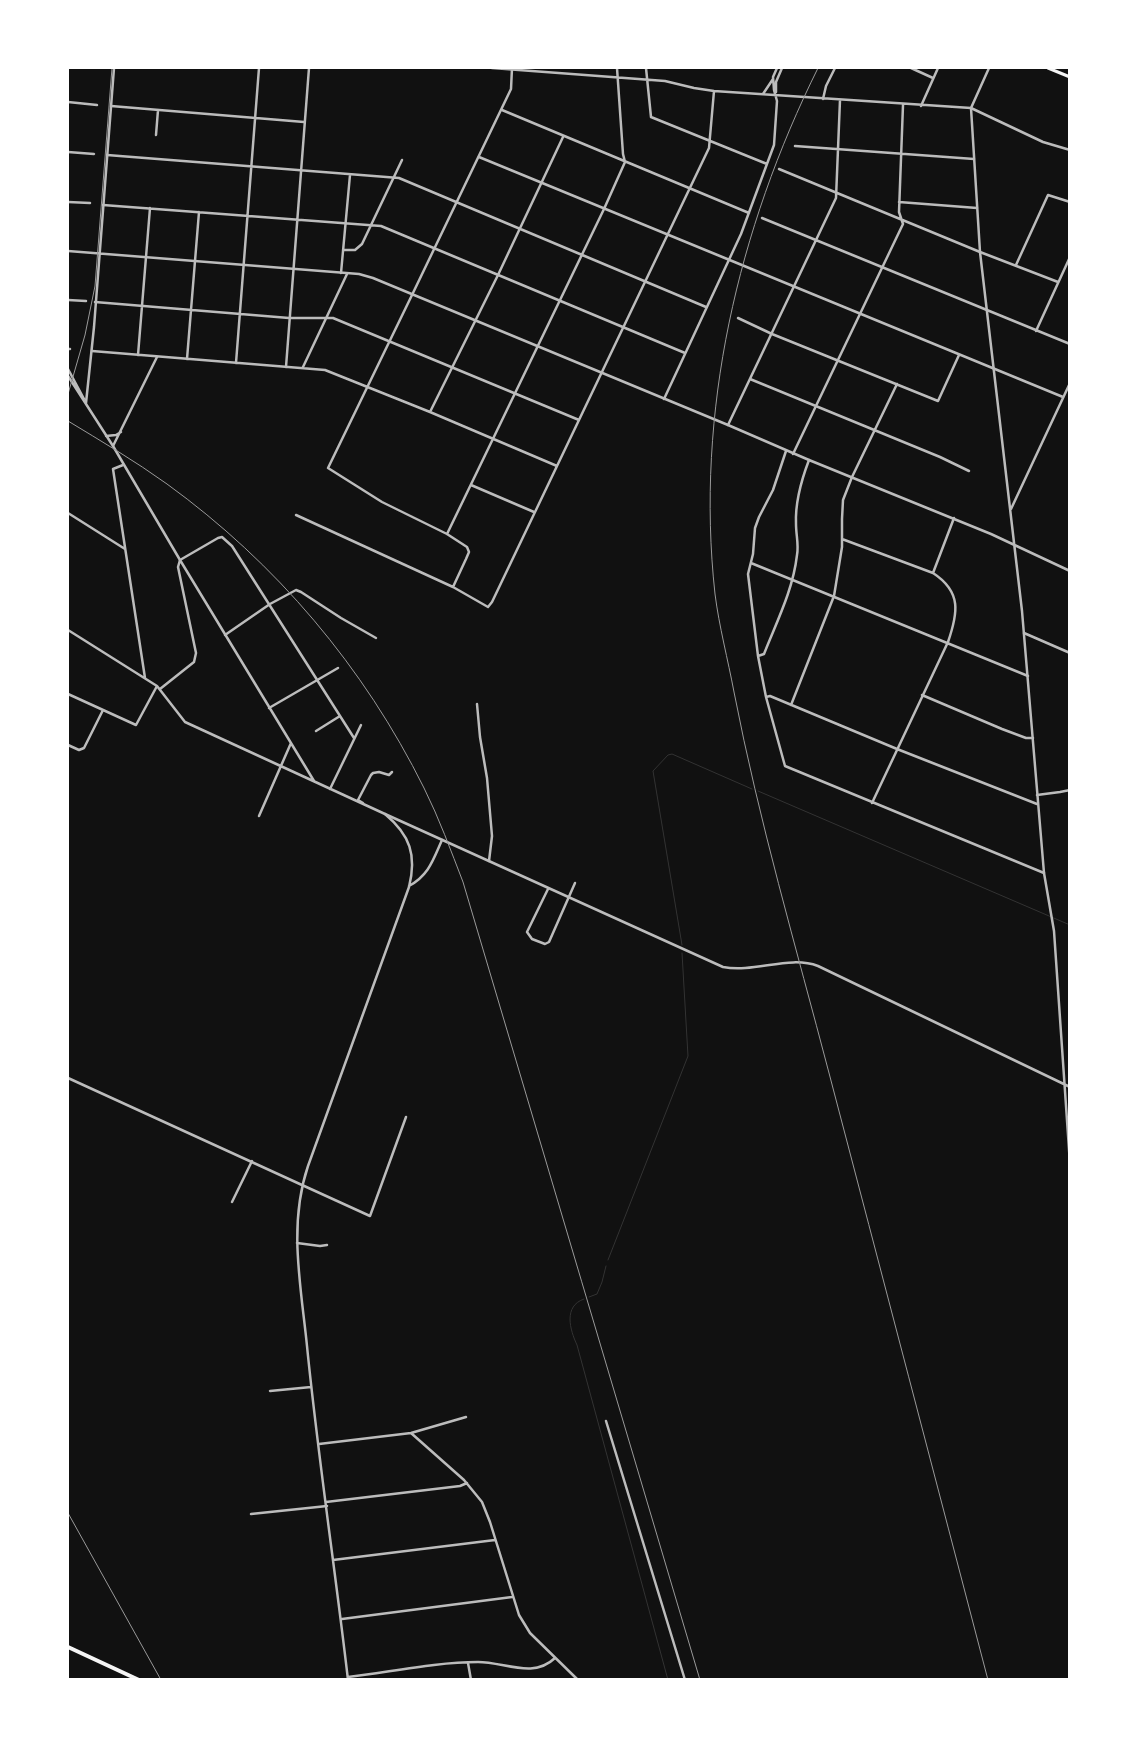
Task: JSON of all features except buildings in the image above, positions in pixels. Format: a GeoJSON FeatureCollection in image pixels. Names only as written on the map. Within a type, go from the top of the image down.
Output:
{"type":"FeatureCollection","features":[{"type":"Feature","properties":{"kind":"main road"},"geometry":{"type":"LineString","coordinates":[[1048,68],[1070,78]]}},
{"type":"Feature","properties":{"kind":"main road"},"geometry":{"type":"LineString","coordinates":[[68,1647],[139,1680]]}},
{"type":"Feature","properties":{"kind":"street"},"geometry":{"type":"LineString","coordinates":[[86,403],[92,351],[114,68]]}},
{"type":"Feature","properties":{"kind":"street"},"geometry":{"type":"LineString","coordinates":[[236,363],[259,68]]}},
{"type":"Feature","properties":{"kind":"street"},"geometry":{"type":"LineString","coordinates":[[286,367],[308,68]]}},
{"type":"Feature","properties":{"kind":"street"},"geometry":{"type":"LineString","coordinates":[[492,68],[512,68],[664,81],[714,91],[970,108],[1043,142],[1070,150]]}},
{"type":"Feature","properties":{"kind":"street"},"geometry":{"type":"LineString","coordinates":[[453,587],[468,552],[467,547],[447,534],[382,502],[328,468],[512,89],[512,68]]}},
{"type":"Feature","properties":{"kind":"street"},"geometry":{"type":"LineString","coordinates":[[558,73],[559,68]]}},
{"type":"Feature","properties":{"kind":"street"},"geometry":{"type":"LineString","coordinates":[[447,534],[625,162],[617,68]]}},
{"type":"Feature","properties":{"kind":"street"},"geometry":{"type":"LineString","coordinates":[[646,68],[651,117],[767,164]]}},
{"type":"Feature","properties":{"kind":"street"},"geometry":{"type":"LineString","coordinates":[[762,94],[766,91],[777,68]]}},
{"type":"Feature","properties":{"kind":"street"},"geometry":{"type":"LineString","coordinates":[[664,399],[730,259],[767,164],[776,133],[776,82],[782,68]]}},
{"type":"Feature","properties":{"kind":"street"},"geometry":{"type":"LineString","coordinates":[[822,99],[835,68]]}},
{"type":"Feature","properties":{"kind":"street"},"geometry":{"type":"LineString","coordinates":[[911,68],[933,78]]}},
{"type":"Feature","properties":{"kind":"street"},"geometry":{"type":"LineString","coordinates":[[921,106],[938,68]]}},
{"type":"Feature","properties":{"kind":"street"},"geometry":{"type":"LineString","coordinates":[[989,68],[970,108],[980,252],[992,369],[1024,633],[1044,873],[1054,931],[1070,1164]]}},
{"type":"Feature","properties":{"kind":"street"},"geometry":{"type":"LineString","coordinates":[[773,77],[776,94]]}},
{"type":"Feature","properties":{"kind":"street"},"geometry":{"type":"LineString","coordinates":[[296,515],[453,587],[488,607],[709,148],[714,91]]}},
{"type":"Feature","properties":{"kind":"street"},"geometry":{"type":"LineString","coordinates":[[728,425],[836,198],[840,100]]}},
{"type":"Feature","properties":{"kind":"street"},"geometry":{"type":"LineString","coordinates":[[68,102],[97,105]]}},
{"type":"Feature","properties":{"kind":"street"},"geometry":{"type":"LineString","coordinates":[[793,454],[903,224],[900,219],[899,202],[903,105]]}},
{"type":"Feature","properties":{"kind":"street"},"geometry":{"type":"LineString","coordinates":[[111,106],[304,122]]}},
{"type":"Feature","properties":{"kind":"street"},"geometry":{"type":"LineString","coordinates":[[156,135],[158,110]]}},
{"type":"Feature","properties":{"kind":"street"},"geometry":{"type":"LineString","coordinates":[[502,110],[748,213]]}},
{"type":"Feature","properties":{"kind":"street"},"geometry":{"type":"LineString","coordinates":[[430,412],[498,275],[563,137]]}},
{"type":"Feature","properties":{"kind":"street"},"geometry":{"type":"LineString","coordinates":[[795,146],[974,159]]}},
{"type":"Feature","properties":{"kind":"street"},"geometry":{"type":"LineString","coordinates":[[68,152],[94,154]]}},
{"type":"Feature","properties":{"kind":"street"},"geometry":{"type":"LineString","coordinates":[[107,155],[399,178],[706,307]]}},
{"type":"Feature","properties":{"kind":"street"},"geometry":{"type":"LineString","coordinates":[[479,157],[1063,397]]}},
{"type":"Feature","properties":{"kind":"street"},"geometry":{"type":"LineString","coordinates":[[343,250],[360,248],[402,160]]}},
{"type":"Feature","properties":{"kind":"street"},"geometry":{"type":"LineString","coordinates":[[779,169],[836,194],[1058,282]]}},
{"type":"Feature","properties":{"kind":"street"},"geometry":{"type":"LineString","coordinates":[[341,273],[350,175]]}},
{"type":"Feature","properties":{"kind":"street"},"geometry":{"type":"LineString","coordinates":[[1016,265],[1048,196],[1070,202]]}},
{"type":"Feature","properties":{"kind":"street"},"geometry":{"type":"LineString","coordinates":[[68,202],[90,204]]}},
{"type":"Feature","properties":{"kind":"street"},"geometry":{"type":"LineString","coordinates":[[899,202],[977,208]]}},
{"type":"Feature","properties":{"kind":"street"},"geometry":{"type":"LineString","coordinates":[[103,205],[381,226],[685,353]]}},
{"type":"Feature","properties":{"kind":"street"},"geometry":{"type":"LineString","coordinates":[[138,355],[150,208]]}},
{"type":"Feature","properties":{"kind":"street"},"geometry":{"type":"LineString","coordinates":[[187,359],[199,212]]}},
{"type":"Feature","properties":{"kind":"street"},"geometry":{"type":"LineString","coordinates":[[762,218],[1070,344]]}},
{"type":"Feature","properties":{"kind":"street"},"geometry":{"type":"LineString","coordinates":[[68,251],[359,274],[373,278],[728,425],[793,454],[954,518],[1070,571]]}},
{"type":"Feature","properties":{"kind":"street"},"geometry":{"type":"LineString","coordinates":[[1036,331],[1070,257]]}},
{"type":"Feature","properties":{"kind":"street"},"geometry":{"type":"LineString","coordinates":[[303,368],[347,274]]}},
{"type":"Feature","properties":{"kind":"street"},"geometry":{"type":"LineString","coordinates":[[68,300],[86,302]]}},
{"type":"Feature","properties":{"kind":"street"},"geometry":{"type":"LineString","coordinates":[[95,302],[289,318],[333,318],[579,420]]}},
{"type":"Feature","properties":{"kind":"street"},"geometry":{"type":"LineString","coordinates":[[738,318],[772,334],[938,401],[959,355]]}},
{"type":"Feature","properties":{"kind":"street"},"geometry":{"type":"LineString","coordinates":[[92,351],[325,370],[557,466]]}},
{"type":"Feature","properties":{"kind":"street"},"geometry":{"type":"LineString","coordinates":[[113,446],[157,357]]}},
{"type":"Feature","properties":{"kind":"street"},"geometry":{"type":"LineString","coordinates":[[68,369],[86,403]]}},
{"type":"Feature","properties":{"kind":"street"},"geometry":{"type":"LineString","coordinates":[[68,376],[113,446],[314,781]]}},
{"type":"Feature","properties":{"kind":"street"},"geometry":{"type":"LineString","coordinates":[[750,380],[940,457],[969,471]]}},
{"type":"Feature","properties":{"kind":"street"},"geometry":{"type":"LineString","coordinates":[[1010,510],[1070,383]]}},
{"type":"Feature","properties":{"kind":"street"},"geometry":{"type":"LineString","coordinates":[[791,705],[834,596],[842,539],[842,506],[852,477],[897,384]]}},
{"type":"Feature","properties":{"kind":"street"},"geometry":{"type":"LineString","coordinates":[[106,436],[116,435],[121,432]]}},
{"type":"Feature","properties":{"kind":"street"},"geometry":{"type":"LineString","coordinates":[[786,451],[773,490],[755,528],[748,574],[758,656],[766,697],[785,766],[1044,873]]}},
{"type":"Feature","properties":{"kind":"street"},"geometry":{"type":"LineString","coordinates":[[758,656],[764,654],[794,580],[798,544],[796,506],[802,479],[809,460]]}},
{"type":"Feature","properties":{"kind":"street"},"geometry":{"type":"LineString","coordinates":[[123,465],[113,469],[145,678]]}},
{"type":"Feature","properties":{"kind":"street"},"geometry":{"type":"LineString","coordinates":[[472,485],[535,512]]}},
{"type":"Feature","properties":{"kind":"street"},"geometry":{"type":"LineString","coordinates":[[68,513],[125,549]]}},
{"type":"Feature","properties":{"kind":"street"},"geometry":{"type":"LineString","coordinates":[[933,573],[954,518]]}},
{"type":"Feature","properties":{"kind":"street"},"geometry":{"type":"LineString","coordinates":[[160,689],[194,662],[196,658],[178,567],[180,560],[222,537],[232,546],[354,738]]}},
{"type":"Feature","properties":{"kind":"street"},"geometry":{"type":"LineString","coordinates":[[842,539],[933,573],[942,578],[955,598],[954,624],[948,642],[872,803]]}},
{"type":"Feature","properties":{"kind":"street"},"geometry":{"type":"LineString","coordinates":[[751,563],[1028,676]]}},
{"type":"Feature","properties":{"kind":"street"},"geometry":{"type":"LineString","coordinates":[[225,635],[270,604],[289,592],[296,590],[376,638]]}},
{"type":"Feature","properties":{"kind":"street"},"geometry":{"type":"LineString","coordinates":[[68,630],[157,686],[185,722],[330,790],[723,967],[749,969],[802,962],[818,966],[1070,1087]]}},
{"type":"Feature","properties":{"kind":"street"},"geometry":{"type":"LineString","coordinates":[[1024,633],[1070,653]]}},
{"type":"Feature","properties":{"kind":"street"},"geometry":{"type":"LineString","coordinates":[[269,708],[338,668]]}},
{"type":"Feature","properties":{"kind":"street"},"geometry":{"type":"LineString","coordinates":[[68,694],[136,725],[157,686]]}},
{"type":"Feature","properties":{"kind":"street"},"geometry":{"type":"LineString","coordinates":[[922,695],[1000,728],[1026,738],[1033,738]]}},
{"type":"Feature","properties":{"kind":"street"},"geometry":{"type":"LineString","coordinates":[[766,697],[770,696],[897,749],[1037,804]]}},
{"type":"Feature","properties":{"kind":"street"},"geometry":{"type":"LineString","coordinates":[[477,704],[487,778],[492,836],[488,861]]}},
{"type":"Feature","properties":{"kind":"street"},"geometry":{"type":"LineString","coordinates":[[68,746],[77,750],[84,748],[103,710]]}},
{"type":"Feature","properties":{"kind":"street"},"geometry":{"type":"LineString","coordinates":[[316,731],[340,716]]}},
{"type":"Feature","properties":{"kind":"street"},"geometry":{"type":"LineString","coordinates":[[330,790],[361,725]]}},
{"type":"Feature","properties":{"kind":"street"},"geometry":{"type":"LineString","coordinates":[[259,816],[291,743]]}},
{"type":"Feature","properties":{"kind":"street"},"geometry":{"type":"LineString","coordinates":[[368,807],[358,800],[371,774],[379,772],[389,775],[392,772]]}},
{"type":"Feature","properties":{"kind":"street"},"geometry":{"type":"LineString","coordinates":[[1037,795],[1070,790]]}},
{"type":"Feature","properties":{"kind":"street"},"geometry":{"type":"LineString","coordinates":[[385,814],[400,829],[411,850],[413,866],[409,887],[302,1185],[296,1243],[311,1388],[342,1619],[348,1678],[457,1663],[479,1662],[535,1669],[544,1666],[556,1658]]}},
{"type":"Feature","properties":{"kind":"street"},"geometry":{"type":"LineString","coordinates":[[409,887],[426,873],[442,840]]}},
{"type":"Feature","properties":{"kind":"street"},"geometry":{"type":"LineString","coordinates":[[548,888],[528,930],[528,935],[532,939],[545,944],[549,942],[575,883]]}},
{"type":"Feature","properties":{"kind":"street"},"geometry":{"type":"LineString","coordinates":[[68,1078],[370,1216],[406,1117]]}},
{"type":"Feature","properties":{"kind":"street"},"geometry":{"type":"LineString","coordinates":[[232,1202],[252,1161]]}},
{"type":"Feature","properties":{"kind":"street"},"geometry":{"type":"LineString","coordinates":[[296,1243],[327,1245]]}},
{"type":"Feature","properties":{"kind":"street"},"geometry":{"type":"LineString","coordinates":[[270,1391],[311,1388]]}},
{"type":"Feature","properties":{"kind":"street"},"geometry":{"type":"LineString","coordinates":[[319,1444],[410,1433],[466,1417]]}},
{"type":"Feature","properties":{"kind":"street"},"geometry":{"type":"LineString","coordinates":[[606,1422],[685,1680]]}},
{"type":"Feature","properties":{"kind":"street"},"geometry":{"type":"LineString","coordinates":[[410,1433],[466,1483],[482,1502],[519,1615],[527,1628],[578,1680]]}},
{"type":"Feature","properties":{"kind":"street"},"geometry":{"type":"LineString","coordinates":[[251,1514],[460,1486],[466,1483]]}},
{"type":"Feature","properties":{"kind":"street"},"geometry":{"type":"LineString","coordinates":[[333,1560],[496,1540]]}},
{"type":"Feature","properties":{"kind":"street"},"geometry":{"type":"LineString","coordinates":[[342,1619],[512,1597]]}},
{"type":"Feature","properties":{"kind":"street"},"geometry":{"type":"LineString","coordinates":[[468,1663],[471,1680]]}},
{"type":"Feature","properties":{"kind":"waterway"},"geometry":{"type":"LineString","coordinates":[[682,945],[653,771],[668,755],[672,754],[752,789]]}},
{"type":"Feature","properties":{"kind":"waterway"},"geometry":{"type":"LineString","coordinates":[[758,791],[1070,925]]}},
{"type":"Feature","properties":{"kind":"waterway"},"geometry":{"type":"LineString","coordinates":[[608,1260],[688,1056],[682,953]]}},
{"type":"Feature","properties":{"kind":"waterway"},"geometry":{"type":"LineString","coordinates":[[589,1297],[597,1294],[606,1266]]}},
{"type":"Feature","properties":{"kind":"waterway"},"geometry":{"type":"LineString","coordinates":[[584,1299],[577,1302],[573,1307],[570,1319],[572,1332],[668,1680]]}},
{"type":"Feature","properties":{"kind":"railway"},"geometry":{"type":"LineString","coordinates":[[68,394],[85,335],[95,286],[112,68]]}},
{"type":"Feature","properties":{"kind":"railway"},"geometry":{"type":"LineString","coordinates":[[818,68],[790,129],[765,193],[745,257],[729,323],[718,390],[711,458],[710,526],[715,594],[721,631],[766,836],[988,1680]]}},
{"type":"Feature","properties":{"kind":"railway"},"geometry":{"type":"LineString","coordinates":[[68,421],[167,484],[245,548],[280,583],[314,620],[345,659],[400,743],[424,788],[463,882],[700,1680]]}},
{"type":"Feature","properties":{"kind":"railway"},"geometry":{"type":"LineString","coordinates":[[68,1513],[161,1680]]}}]}
